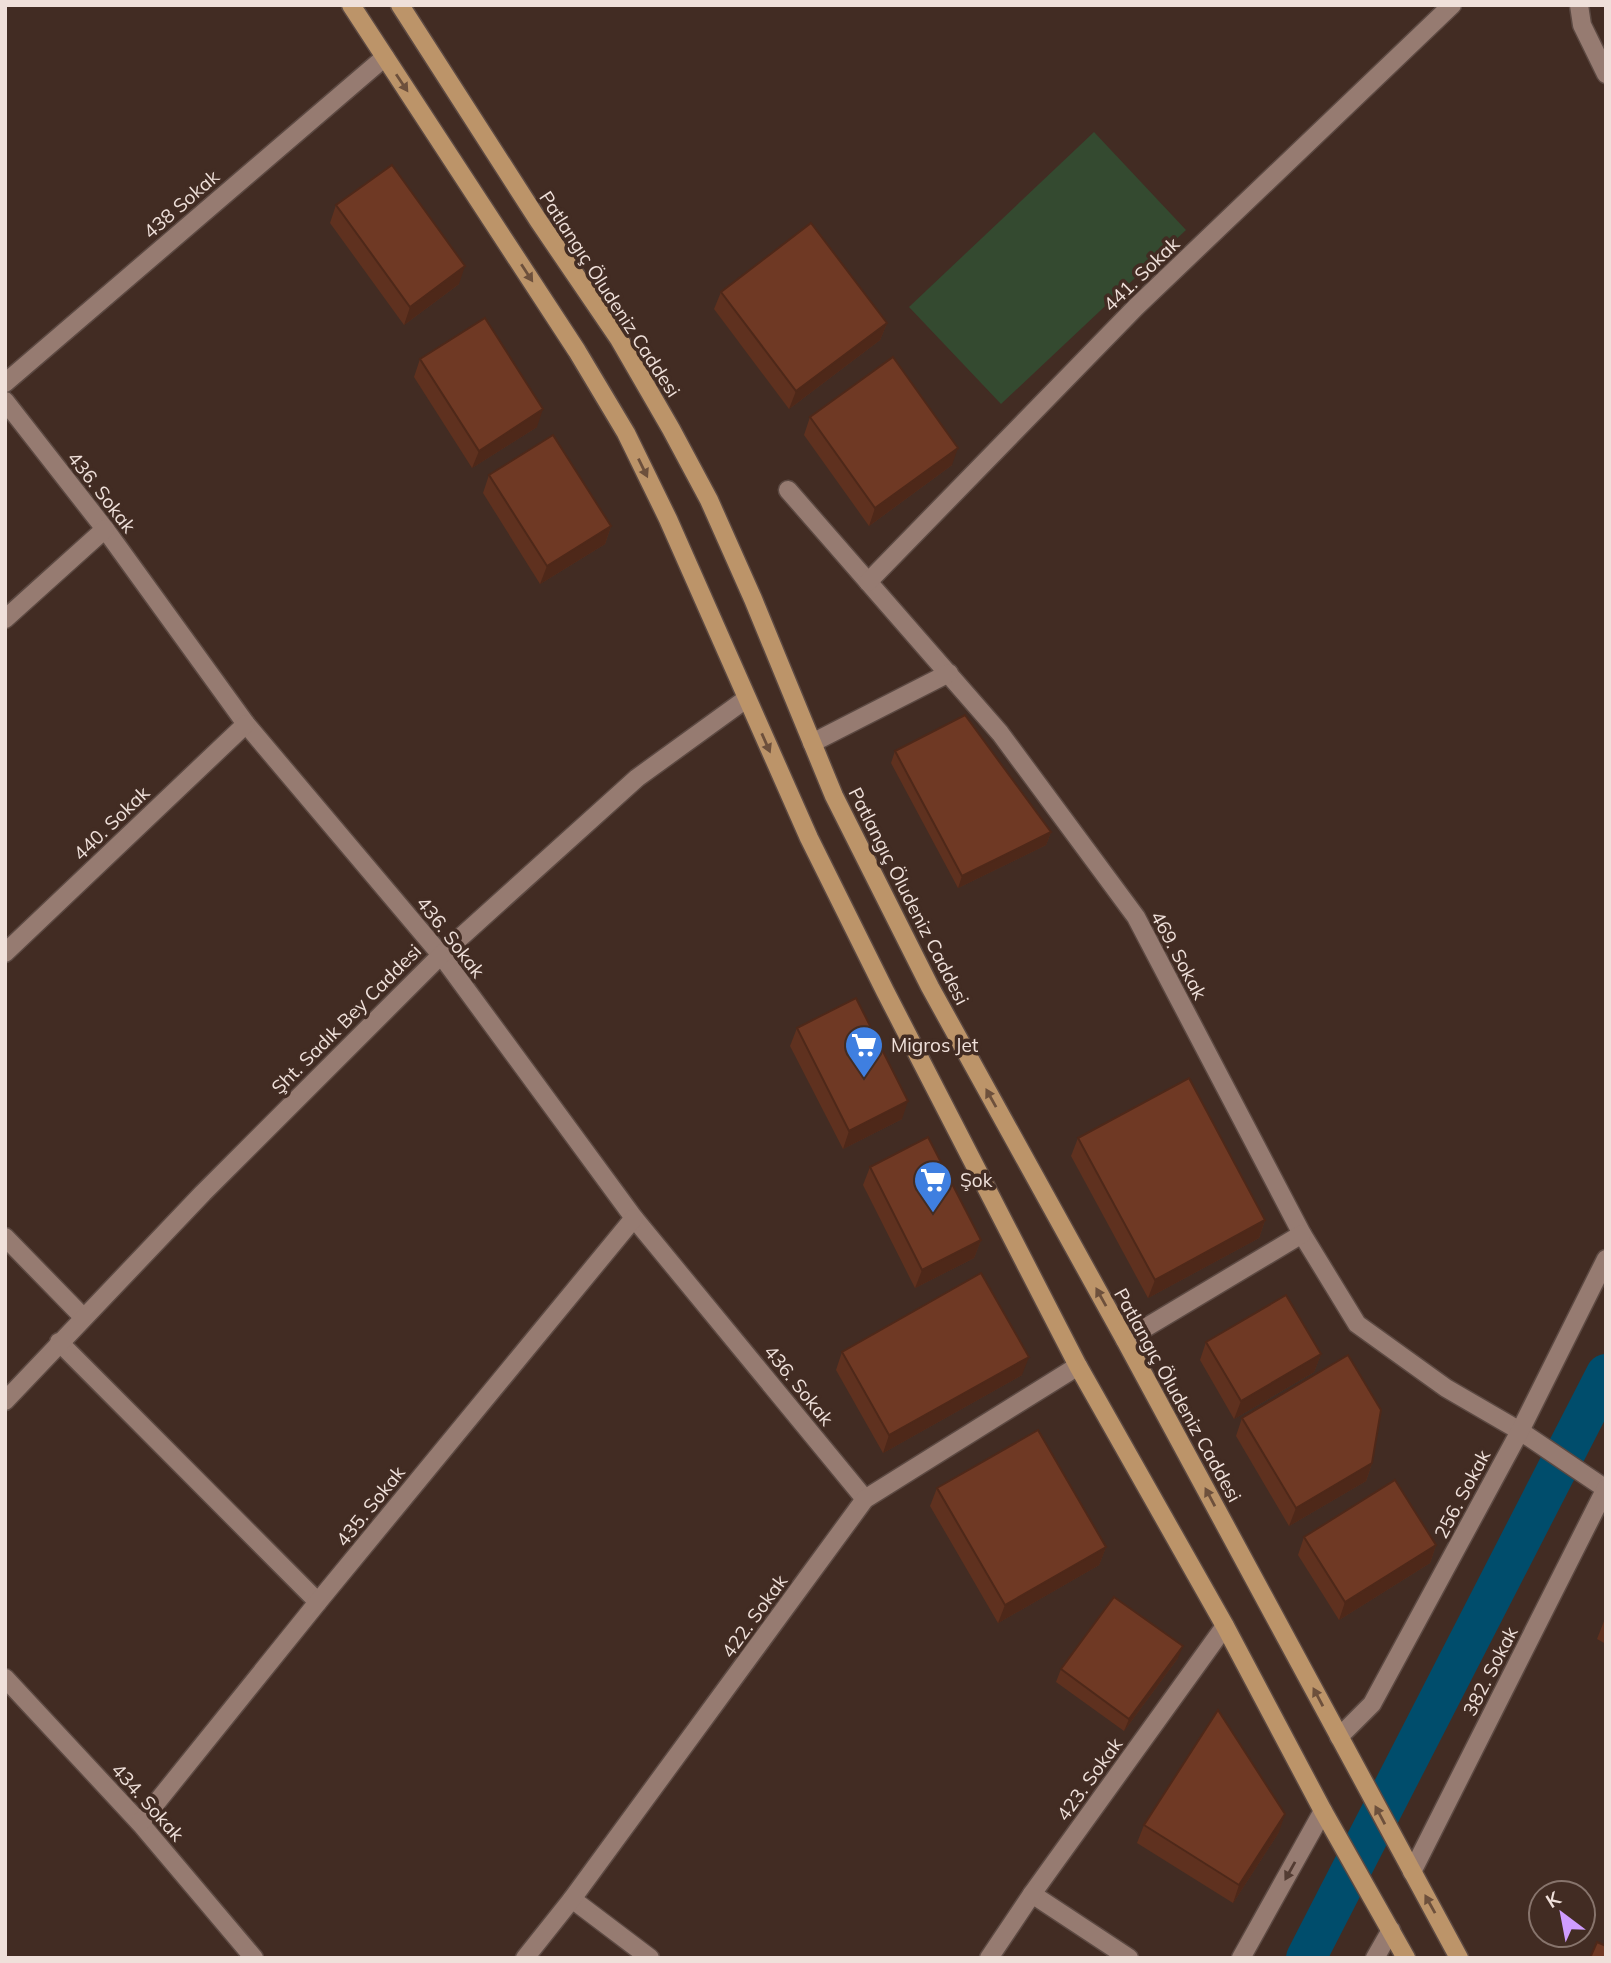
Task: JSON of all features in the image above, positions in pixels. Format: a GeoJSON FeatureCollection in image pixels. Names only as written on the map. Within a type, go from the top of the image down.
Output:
{"type":"FeatureCollection","features":[{"type":"Feature","properties":{"kind":"main road"},"geometry":{"type":"LineString","coordinates":[[351,5],[562,327],[626,433],[671,526],[808,838],[1078,1366],[1225,1626],[1406,1958]]}},
{"type":"Feature","properties":{"kind":"main road","name":"Patlangıç Öludeniz Caddesi"},"geometry":{"type":"LineString","coordinates":[[400,5],[538,220],[619,339],[671,429],[712,507],[753,599],[834,796],[930,987],[1125,1340],[1459,1958]]}},
{"type":"Feature","properties":{"kind":"street","name":"441. Sokak"},"geometry":{"type":"LineString","coordinates":[[868,582],[1136,307],[1452,5]]}},
{"type":"Feature","properties":{"kind":"street"},"geometry":{"type":"LineString","coordinates":[[1579,5],[1582,26],[1606,74]]}},
{"type":"Feature","properties":{"kind":"street","name":"438 Sokak"},"geometry":{"type":"LineString","coordinates":[[5,383],[385,57]]}},
{"type":"Feature","properties":{"kind":"street","name":"436. Sokak"},"geometry":{"type":"LineString","coordinates":[[5,401],[105,529],[246,724],[440,955],[634,1218],[865,1499]]}},
{"type":"Feature","properties":{"kind":"street","name":"469. Sokak"},"geometry":{"type":"LineString","coordinates":[[788,489],[1000,733],[1136,917],[1302,1234],[1357,1324],[1446,1388],[1527,1436],[1602,1487]]}},
{"type":"Feature","properties":{"kind":"street"},"geometry":{"type":"LineString","coordinates":[[5,619],[105,529]]}},
{"type":"Feature","properties":{"kind":"street"},"geometry":{"type":"LineString","coordinates":[[812,743],[949,673]]}},
{"type":"Feature","properties":{"kind":"street","name":"Şht. Sadık Bey Caddesi"},"geometry":{"type":"LineString","coordinates":[[5,1401],[202,1193],[440,955],[637,778],[746,698]]}},
{"type":"Feature","properties":{"kind":"street","name":"440. Sokak"},"geometry":{"type":"LineString","coordinates":[[5,953],[246,724]]}},
{"type":"Feature","properties":{"kind":"street","name":"435. Sokak"},"geometry":{"type":"LineString","coordinates":[[140,1823],[634,1218]]}},
{"type":"Feature","properties":{"kind":"street"},"geometry":{"type":"LineString","coordinates":[[1125,1340],[1302,1234]]}},
{"type":"Feature","properties":{"kind":"street"},"geometry":{"type":"LineString","coordinates":[[5,1237],[83,1317]]}},
{"type":"Feature","properties":{"kind":"street","name":"256. Sokak"},"geometry":{"type":"LineString","coordinates":[[1339,1737],[1372,1704],[1527,1436],[1606,1259]]}},
{"type":"Feature","properties":{"kind":"street"},"geometry":{"type":"LineString","coordinates":[[59,1342],[318,1602]]}},
{"type":"Feature","properties":{"kind":"street","name":"422. Sokak"},"geometry":{"type":"LineString","coordinates":[[525,1958],[572,1899],[865,1499],[1078,1366]]}},
{"type":"Feature","properties":{"kind":"street","name":"382. Sokak"},"geometry":{"type":"LineString","coordinates":[[1412,1872],[1602,1487]]}},
{"type":"Feature","properties":{"kind":"street","name":"423. Sokak"},"geometry":{"type":"LineString","coordinates":[[989,1958],[1225,1626]]}},
{"type":"Feature","properties":{"kind":"street","name":"434. Sokak"},"geometry":{"type":"LineString","coordinates":[[5,1678],[140,1823],[254,1958]]}},
{"type":"Feature","properties":{"kind":"street"},"geometry":{"type":"LineString","coordinates":[[1241,1958],[1328,1819]]}},
{"type":"Feature","properties":{"kind":"street"},"geometry":{"type":"LineString","coordinates":[[1032,1894],[1129,1958]]}},
{"type":"Feature","properties":{"kind":"street"},"geometry":{"type":"LineString","coordinates":[[572,1899],[650,1958]]}},
{"type":"Feature","properties":{"kind":"street"},"geometry":{"type":"LineString","coordinates":[[1376,1958],[1391,1930]]}},
{"type":"Feature","properties":{"kind":"green space"},"geometry":{"type":"Polygon","coordinates":[[[1094,132],[1186,230],[1001,404],[909,307],[1094,132]]]}},
{"type":"Feature","properties":{"kind":"building"},"geometry":{"type":"Polygon","coordinates":[[[392,165],[465,266],[410,307],[336,205],[392,165]]]}},
{"type":"Feature","properties":{"kind":"building"},"geometry":{"type":"Polygon","coordinates":[[[811,223],[887,323],[796,391],[721,292],[811,223]]]}},
{"type":"Feature","properties":{"kind":"building"},"geometry":{"type":"Polygon","coordinates":[[[485,318],[543,409],[479,451],[420,359],[485,318]]]}},
{"type":"Feature","properties":{"kind":"building"},"geometry":{"type":"Polygon","coordinates":[[[893,357],[958,448],[875,508],[810,417],[893,357]]]}},
{"type":"Feature","properties":{"kind":"building"},"geometry":{"type":"Polygon","coordinates":[[[553,435],[611,526],[547,566],[489,475],[553,435]]]}},
{"type":"Feature","properties":{"kind":"building"},"geometry":{"type":"Polygon","coordinates":[[[965,715],[1051,832],[962,876],[895,751],[965,715]]]}},
{"type":"Feature","properties":{"kind":"building"},"geometry":{"type":"Polygon","coordinates":[[[856,998],[908,1101],[849,1131],[797,1028],[856,998]]]}},
{"type":"Feature","properties":{"kind":"building"},"geometry":{"type":"Polygon","coordinates":[[[1189,1078],[1265,1220],[1155,1280],[1078,1138],[1189,1078]]]}},
{"type":"Feature","properties":{"kind":"building"},"geometry":{"type":"Polygon","coordinates":[[[928,1137],[981,1240],[922,1270],[870,1167],[928,1137]]]}},
{"type":"Feature","properties":{"kind":"building"},"geometry":{"type":"Polygon","coordinates":[[[981,1273],[1029,1357],[889,1435],[842,1352],[981,1273]]]}},
{"type":"Feature","properties":{"kind":"building"},"geometry":{"type":"Polygon","coordinates":[[[1286,1295],[1321,1354],[1241,1401],[1206,1342],[1286,1295]]]}},
{"type":"Feature","properties":{"kind":"building"},"geometry":{"type":"Polygon","coordinates":[[[1348,1355],[1381,1410],[1372,1463],[1296,1508],[1242,1418],[1348,1355]]]}},
{"type":"Feature","properties":{"kind":"building"},"geometry":{"type":"Polygon","coordinates":[[[1038,1430],[1106,1547],[1005,1605],[937,1488],[1038,1430]]]}},
{"type":"Feature","properties":{"kind":"building"},"geometry":{"type":"Polygon","coordinates":[[[1395,1480],[1436,1545],[1345,1602],[1304,1537],[1395,1480]]]}},
{"type":"Feature","properties":{"kind":"building"},"geometry":{"type":"Polygon","coordinates":[[[1114,1597],[1183,1646],[1129,1719],[1061,1669],[1114,1597]]]}},
{"type":"Feature","properties":{"kind":"building"},"geometry":{"type":"Polygon","coordinates":[[[1218,1710],[1285,1814],[1239,1885],[1144,1825],[1218,1710]]]}},
{"type":"Feature","properties":{"kind":"building"},"geometry":{"type":"Polygon","coordinates":[[[1597,1942],[1606,1946],[1606,1958],[1590,1958],[1594,1949],[1597,1949],[1597,1942]]]}},
{"type":"Feature","properties":{"kind":"waterway"},"geometry":{"type":"LineString","coordinates":[[1306,1958],[1606,1374]]}},
{"type":"Feature","properties":{"kind":"place","name":"Migros Jet"},"geometry":{"type":"Point","coordinates":[864,1079]}},
{"type":"Feature","properties":{"kind":"place","name":"Şok"},"geometry":{"type":"Point","coordinates":[933,1214]}}]}
